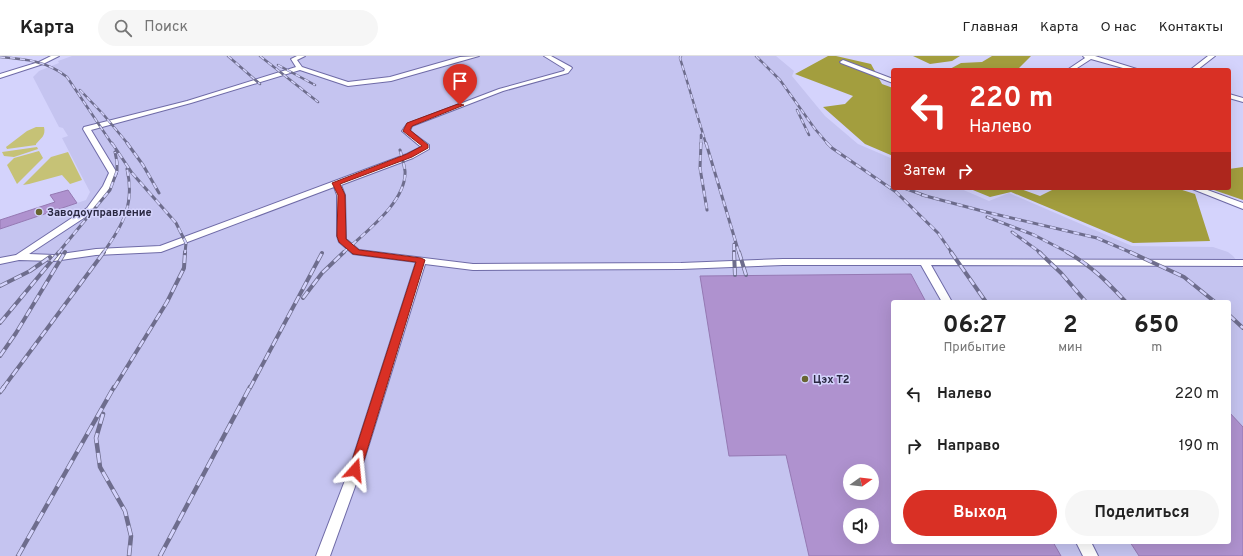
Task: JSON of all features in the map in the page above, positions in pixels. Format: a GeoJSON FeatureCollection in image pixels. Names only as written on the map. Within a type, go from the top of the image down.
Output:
{"type":"FeatureCollection","features":[{"type":"Feature","properties":{"kind":"street"},"geometry":{"type":"LineString","coordinates":[[0,76],[30,67],[56,56]]}},
{"type":"Feature","properties":{"kind":"street"},"geometry":{"type":"LineString","coordinates":[[302,56],[294,59],[300,68],[348,84],[391,79],[460,59],[476,56]]}},
{"type":"Feature","properties":{"kind":"street"},"geometry":{"type":"LineString","coordinates":[[0,261],[19,257],[54,258],[96,252],[161,249],[410,156],[426,147],[406,131],[409,125],[501,90],[566,72],[569,68],[547,56]]}},
{"type":"Feature","properties":{"kind":"street"},"geometry":{"type":"LineString","coordinates":[[1073,68],[1090,56],[1130,68]]}},
{"type":"Feature","properties":{"kind":"street"},"geometry":{"type":"LineString","coordinates":[[1196,68],[1212,56]]}},
{"type":"Feature","properties":{"kind":"street"},"geometry":{"type":"LineString","coordinates":[[843,62],[891,80]]}},
{"type":"Feature","properties":{"kind":"street"},"geometry":{"type":"LineString","coordinates":[[19,257],[90,210],[107,186],[113,173],[87,129],[189,102],[300,68]]}},
{"type":"Feature","properties":{"kind":"street"},"geometry":{"type":"LineString","coordinates":[[1231,97],[1243,100]]}},
{"type":"Feature","properties":{"kind":"street"},"geometry":{"type":"LineString","coordinates":[[336,183],[342,195],[342,240],[356,252],[473,267],[681,266],[783,262],[1053,264],[1243,262]]}},
{"type":"Feature","properties":{"kind":"street"},"geometry":{"type":"LineString","coordinates":[[1199,190],[1243,206]]}},
{"type":"Feature","properties":{"kind":"street"},"geometry":{"type":"LineString","coordinates":[[323,556],[355,470],[421,260]]}},
{"type":"Feature","properties":{"kind":"street"},"geometry":{"type":"LineString","coordinates":[[924,262],[946,300]]}},
{"type":"Feature","properties":{"kind":"street"},"geometry":{"type":"LineString","coordinates":[[1084,544],[1091,556]]}},
{"type":"Feature","properties":{"kind":"shaded area"},"geometry":{"type":"Polygon","coordinates":[[[72,56],[776,56],[794,71],[792,76],[825,116],[858,144],[891,158],[891,190],[964,190],[989,201],[1009,193],[1132,246],[1213,247],[1228,252],[1233,256],[1243,268],[1243,556],[0,556],[0,229],[86,200],[90,192],[62,138],[68,136],[63,128],[59,127],[33,77],[39,71],[59,63],[58,61],[72,56]]]}},
{"type":"Feature","properties":{"kind":"shaded area"},"geometry":{"type":"Polygon","coordinates":[[[828,56],[836,56],[871,64],[882,84],[891,87],[891,155],[865,144],[823,107],[845,104],[853,96],[795,74],[828,56]]]}},
{"type":"Feature","properties":{"kind":"shaded area"},"geometry":{"type":"Polygon","coordinates":[[[913,56],[960,56],[952,61],[930,64],[913,56]]]}},
{"type":"Feature","properties":{"kind":"shaded area"},"geometry":{"type":"Polygon","coordinates":[[[992,56],[1031,56],[1019,68],[952,68],[961,63],[982,62],[992,56]]]}},
{"type":"Feature","properties":{"kind":"shaded area"},"geometry":{"type":"Polygon","coordinates":[[[36,127],[44,127],[44,133],[43,137],[36,145],[7,149],[6,147],[27,131],[36,127]]]}},
{"type":"Feature","properties":{"kind":"shaded area"},"geometry":{"type":"Polygon","coordinates":[[[37,147],[38,149],[14,157],[4,156],[2,152],[37,147]]]}},
{"type":"Feature","properties":{"kind":"shaded area"},"geometry":{"type":"Polygon","coordinates":[[[39,151],[43,158],[17,184],[7,165],[14,158],[39,151]]]}},
{"type":"Feature","properties":{"kind":"shaded area"},"geometry":{"type":"Polygon","coordinates":[[[68,152],[82,180],[70,184],[62,175],[23,185],[51,157],[68,152]]]}},
{"type":"Feature","properties":{"kind":"shaded area"},"geometry":{"type":"Polygon","coordinates":[[[1243,167],[1243,200],[1214,190],[1231,190],[1231,169],[1243,167]]]}},
{"type":"Feature","properties":{"kind":"shaded area"},"geometry":{"type":"Polygon","coordinates":[[[973,190],[1024,190],[1040,196],[1052,190],[1182,190],[1195,194],[1210,241],[1133,243],[1011,192],[990,197],[973,190]]]}},
{"type":"Feature","properties":{"kind":"building","name":"Заводоуправление"},"geometry":{"type":"Polygon","coordinates":[[[68,190],[77,203],[0,229],[0,220],[55,202],[50,195],[68,190]]]}},
{"type":"Feature","properties":{"kind":"building","name":"Цэх Т2"},"geometry":{"type":"Polygon","coordinates":[[[911,274],[925,300],[891,300],[891,544],[1054,544],[1061,556],[809,556],[786,455],[729,456],[700,276],[911,274]]]}},
{"type":"Feature","properties":{"kind":"building"},"geometry":{"type":"Polygon","coordinates":[[[1231,414],[1243,427],[1243,556],[1139,556],[1131,544],[1231,544],[1231,414]]]}},
{"type":"Feature","properties":{"kind":"railway"},"geometry":{"type":"LineString","coordinates":[[228,56],[260,84]]}},
{"type":"Feature","properties":{"kind":"railway"},"geometry":{"type":"LineString","coordinates":[[260,56],[318,102]]}},
{"type":"Feature","properties":{"kind":"railway"},"geometry":{"type":"LineString","coordinates":[[681,56],[680,58],[706,144]]}},
{"type":"Feature","properties":{"kind":"railway"},"geometry":{"type":"LineString","coordinates":[[756,56],[780,80],[815,129],[828,144]]}},
{"type":"Feature","properties":{"kind":"railway"},"geometry":{"type":"LineString","coordinates":[[0,57],[27,60],[44,64],[52,67],[67,77],[112,144]]}},
{"type":"Feature","properties":{"kind":"railway"},"geometry":{"type":"LineString","coordinates":[[278,65],[315,85]]}},
{"type":"Feature","properties":{"kind":"railway"},"geometry":{"type":"LineString","coordinates":[[80,90],[103,114],[128,144]]}},
{"type":"Feature","properties":{"kind":"railway"},"geometry":{"type":"LineString","coordinates":[[797,110],[809,135]]}},
{"type":"Feature","properties":{"kind":"railway"},"geometry":{"type":"LineString","coordinates":[[701,135],[701,143]]}},
{"type":"Feature","properties":{"kind":"railway"},"geometry":{"type":"LineString","coordinates":[[112,143],[132,173],[176,223],[186,243],[185,253]]}},
{"type":"Feature","properties":{"kind":"railway"},"geometry":{"type":"LineString","coordinates":[[127,143],[143,165],[159,193]]}},
{"type":"Feature","properties":{"kind":"railway"},"geometry":{"type":"LineString","coordinates":[[701,143],[700,168],[707,210]]}},
{"type":"Feature","properties":{"kind":"railway"},"geometry":{"type":"LineString","coordinates":[[706,143],[739,253]]}},
{"type":"Feature","properties":{"kind":"railway"},"geometry":{"type":"LineString","coordinates":[[828,144],[891,189]]}},
{"type":"Feature","properties":{"kind":"railway"},"geometry":{"type":"LineString","coordinates":[[343,253],[383,216],[399,194],[404,183],[405,171],[400,150]]}},
{"type":"Feature","properties":{"kind":"railway"},"geometry":{"type":"LineString","coordinates":[[58,253],[110,190],[117,171],[115,152]]}},
{"type":"Feature","properties":{"kind":"railway"},"geometry":{"type":"LineString","coordinates":[[103,253],[126,214],[129,193],[127,169]]}},
{"type":"Feature","properties":{"kind":"railway"},"geometry":{"type":"LineString","coordinates":[[893,190],[938,233],[952,253]]}},
{"type":"Feature","properties":{"kind":"railway"},"geometry":{"type":"LineString","coordinates":[[910,190],[926,196]]}},
{"type":"Feature","properties":{"kind":"railway"},"geometry":{"type":"LineString","coordinates":[[922,195],[986,212],[1097,238],[1132,253]]}},
{"type":"Feature","properties":{"kind":"railway"},"geometry":{"type":"LineString","coordinates":[[987,217],[1034,235],[1069,253]]}},
{"type":"Feature","properties":{"kind":"railway"},"geometry":{"type":"LineString","coordinates":[[1012,232],[1041,253]]}},
{"type":"Feature","properties":{"kind":"railway"},"geometry":{"type":"LineString","coordinates":[[734,244],[734,252]]}},
{"type":"Feature","properties":{"kind":"railway"},"geometry":{"type":"LineString","coordinates":[[0,323],[59,252]]}},
{"type":"Feature","properties":{"kind":"railway"},"geometry":{"type":"LineString","coordinates":[[0,356],[16,333],[65,252]]}},
{"type":"Feature","properties":{"kind":"railway"},"geometry":{"type":"LineString","coordinates":[[3,388],[104,252]]}},
{"type":"Feature","properties":{"kind":"railway"},"geometry":{"type":"LineString","coordinates":[[114,388],[167,302],[184,268],[185,252]]}},
{"type":"Feature","properties":{"kind":"railway"},"geometry":{"type":"LineString","coordinates":[[303,298],[322,273],[344,252]]}},
{"type":"Feature","properties":{"kind":"railway"},"geometry":{"type":"LineString","coordinates":[[734,252],[735,275]]}},
{"type":"Feature","properties":{"kind":"railway"},"geometry":{"type":"LineString","coordinates":[[739,252],[746,275]]}},
{"type":"Feature","properties":{"kind":"railway"},"geometry":{"type":"LineString","coordinates":[[951,252],[985,300]]}},
{"type":"Feature","properties":{"kind":"railway"},"geometry":{"type":"LineString","coordinates":[[1039,252],[1061,273],[1084,300]]}},
{"type":"Feature","properties":{"kind":"railway"},"geometry":{"type":"LineString","coordinates":[[1067,252],[1092,269],[1124,300]]}},
{"type":"Feature","properties":{"kind":"railway"},"geometry":{"type":"LineString","coordinates":[[1130,252],[1184,277],[1213,300]]}},
{"type":"Feature","properties":{"kind":"railway"},"geometry":{"type":"LineString","coordinates":[[250,388],[322,253]]}},
{"type":"Feature","properties":{"kind":"railway"},"geometry":{"type":"LineString","coordinates":[[0,286],[30,271],[50,257]]}},
{"type":"Feature","properties":{"kind":"railway"},"geometry":{"type":"LineString","coordinates":[[1231,317],[1243,328]]}},
{"type":"Feature","properties":{"kind":"railway"},"geometry":{"type":"LineString","coordinates":[[0,392],[4,387]]}},
{"type":"Feature","properties":{"kind":"railway"},"geometry":{"type":"LineString","coordinates":[[18,556],[114,387]]}},
{"type":"Feature","properties":{"kind":"railway"},"geometry":{"type":"LineString","coordinates":[[160,556],[250,387]]}},
{"type":"Feature","properties":{"kind":"railway"},"geometry":{"type":"LineString","coordinates":[[103,414],[96,438],[100,467],[125,511],[131,536],[129,556]]}},
{"type":"Feature","properties":{"kind":"place","name":"Заводоуправление"},"geometry":{"type":"Point","coordinates":[39,212]}},
{"type":"Feature","properties":{"kind":"place","name":"Цэх Т2"},"geometry":{"type":"Point","coordinates":[805,379]}},
{"type":"Feature","properties":{"kind":"route"},"geometry":{"type":"LineString","coordinates":[[355,470],[421,260],[356,252],[342,240],[342,195],[336,183],[410,156],[426,147],[406,131],[409,125],[460,105]]}}]}
